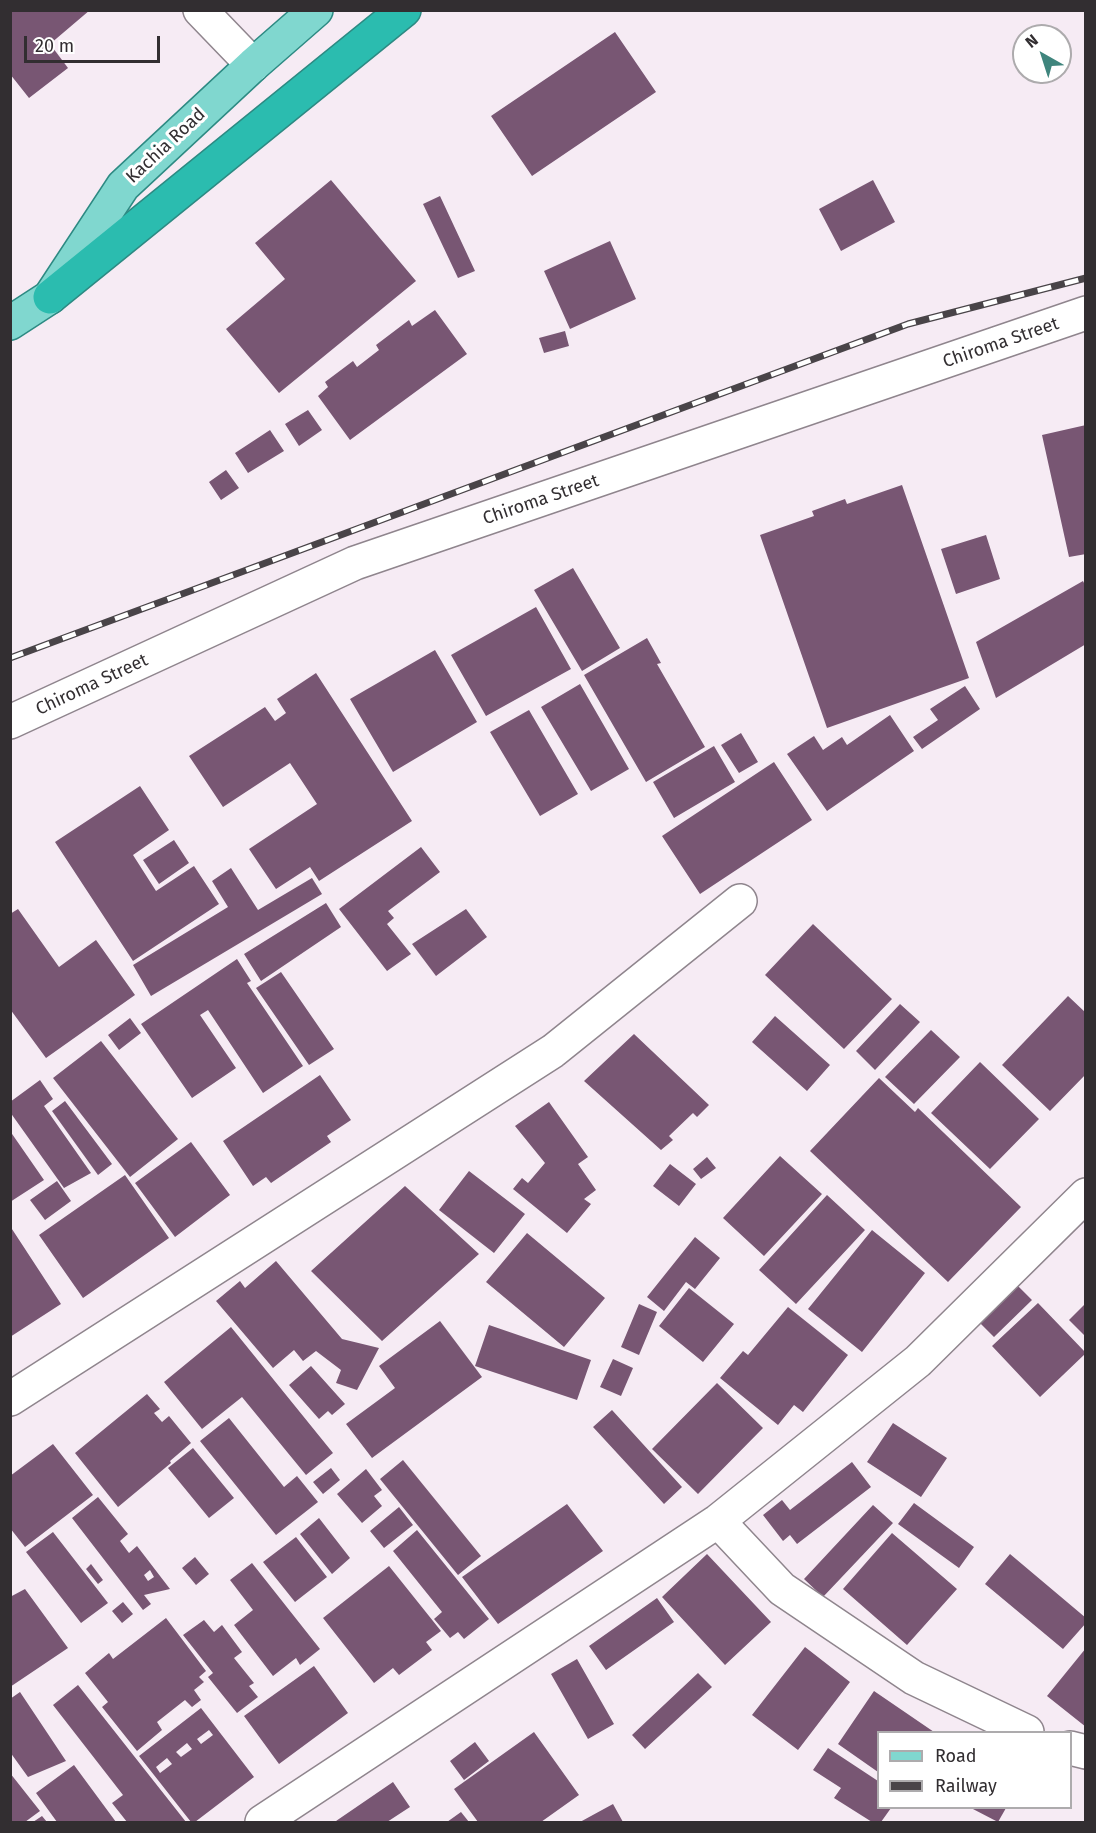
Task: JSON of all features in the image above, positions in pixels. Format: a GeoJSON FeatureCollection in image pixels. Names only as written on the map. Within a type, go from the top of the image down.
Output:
{"type":"FeatureCollection","features":[{"type":"Feature","properties":{"kind":"highway"},"geometry":{"type":"LineString","coordinates":[[50,297],[404,10]]}},
{"type":"Feature","properties":{"kind":"main road","name":"Kachia Road"},"geometry":{"type":"LineString","coordinates":[[10,323],[50,297],[123,186],[253,65],[316,10]]}},
{"type":"Feature","properties":{"kind":"street"},"geometry":{"type":"LineString","coordinates":[[200,10],[253,65]]}},
{"type":"Feature","properties":{"kind":"street","name":"Chiroma Street"},"geometry":{"type":"LineString","coordinates":[[10,722],[355,563],[1086,313]]}},
{"type":"Feature","properties":{"kind":"street"},"geometry":{"type":"LineString","coordinates":[[10,1399],[553,1051],[740,901]]}},
{"type":"Feature","properties":{"kind":"street"},"geometry":{"type":"LineString","coordinates":[[262,1822],[718,1521],[918,1361],[1086,1195]]}},
{"type":"Feature","properties":{"kind":"street"},"geometry":{"type":"LineString","coordinates":[[718,1521],[782,1589],[914,1678],[1025,1731]]}},
{"type":"Feature","properties":{"kind":"building"},"geometry":{"type":"Polygon","coordinates":[[[10,10],[90,10],[50,44],[68,68],[29,98],[10,74],[10,10]]]}},
{"type":"Feature","properties":{"kind":"building"},"geometry":{"type":"Polygon","coordinates":[[[615,32],[656,92],[532,176],[491,116],[615,32]]]}},
{"type":"Feature","properties":{"kind":"building"},"geometry":{"type":"Polygon","coordinates":[[[331,180],[416,281],[279,393],[226,329],[285,279],[255,243],[331,180]]]}},
{"type":"Feature","properties":{"kind":"building"},"geometry":{"type":"Polygon","coordinates":[[[873,180],[895,222],[841,251],[819,209],[873,180]]]}},
{"type":"Feature","properties":{"kind":"building"},"geometry":{"type":"Polygon","coordinates":[[[440,196],[475,271],[458,278],[423,204],[440,196]]]}},
{"type":"Feature","properties":{"kind":"building"},"geometry":{"type":"Polygon","coordinates":[[[610,241],[636,299],[570,329],[544,271],[610,241]]]}},
{"type":"Feature","properties":{"kind":"building"},"geometry":{"type":"Polygon","coordinates":[[[435,310],[467,354],[350,440],[318,396],[328,387],[325,382],[353,361],[357,367],[379,350],[376,345],[409,320],[412,326],[435,310]]]}},
{"type":"Feature","properties":{"kind":"building"},"geometry":{"type":"Polygon","coordinates":[[[565,331],[569,346],[544,353],[539,338],[565,331]]]}},
{"type":"Feature","properties":{"kind":"building"},"geometry":{"type":"Polygon","coordinates":[[[308,410],[322,430],[299,446],[285,424],[308,410]]]}},
{"type":"Feature","properties":{"kind":"building"},"geometry":{"type":"Polygon","coordinates":[[[1086,425],[1086,554],[1069,557],[1042,435],[1086,425]]]}},
{"type":"Feature","properties":{"kind":"building"},"geometry":{"type":"Polygon","coordinates":[[[270,430],[284,451],[248,473],[235,453],[270,430]]]}},
{"type":"Feature","properties":{"kind":"building"},"geometry":{"type":"Polygon","coordinates":[[[226,470],[239,488],[221,500],[209,482],[226,470]]]}},
{"type":"Feature","properties":{"kind":"building"},"geometry":{"type":"Polygon","coordinates":[[[902,485],[969,678],[827,728],[760,535],[814,516],[812,511],[845,499],[847,504],[902,485]]]}},
{"type":"Feature","properties":{"kind":"building"},"geometry":{"type":"Polygon","coordinates":[[[986,535],[1000,579],[956,594],[941,549],[986,535]]]}},
{"type":"Feature","properties":{"kind":"building"},"geometry":{"type":"Polygon","coordinates":[[[573,568],[620,648],[582,671],[534,590],[573,568]]]}},
{"type":"Feature","properties":{"kind":"building"},"geometry":{"type":"Polygon","coordinates":[[[1083,581],[1086,587],[1086,644],[996,698],[976,642],[1083,581]]]}},
{"type":"Feature","properties":{"kind":"building"},"geometry":{"type":"Polygon","coordinates":[[[536,607],[571,669],[486,716],[451,655],[536,607]]]}},
{"type":"Feature","properties":{"kind":"building"},"geometry":{"type":"Polygon","coordinates":[[[647,638],[661,663],[657,664],[705,747],[646,782],[584,675],[647,638]]]}},
{"type":"Feature","properties":{"kind":"building"},"geometry":{"type":"Polygon","coordinates":[[[435,650],[477,722],[393,772],[350,699],[435,650]]]}},
{"type":"Feature","properties":{"kind":"building"},"geometry":{"type":"Polygon","coordinates":[[[316,673],[412,821],[319,881],[310,867],[276,889],[249,849],[317,804],[290,763],[223,807],[189,756],[265,707],[275,721],[286,713],[277,699],[316,673]]]}},
{"type":"Feature","properties":{"kind":"building"},"geometry":{"type":"Polygon","coordinates":[[[580,684],[629,769],[591,791],[541,707],[580,684]]]}},
{"type":"Feature","properties":{"kind":"building"},"geometry":{"type":"Polygon","coordinates":[[[965,686],[980,709],[922,749],[913,737],[938,720],[930,709],[965,686]]]}},
{"type":"Feature","properties":{"kind":"building"},"geometry":{"type":"Polygon","coordinates":[[[529,710],[578,794],[540,816],[490,732],[529,710]]]}},
{"type":"Feature","properties":{"kind":"building"},"geometry":{"type":"Polygon","coordinates":[[[890,715],[914,751],[827,811],[787,754],[814,736],[823,750],[842,737],[847,745],[890,715]]]}},
{"type":"Feature","properties":{"kind":"building"},"geometry":{"type":"Polygon","coordinates":[[[741,733],[758,762],[739,773],[721,745],[741,733]]]}},
{"type":"Feature","properties":{"kind":"building"},"geometry":{"type":"Polygon","coordinates":[[[714,746],[735,782],[674,818],[653,782],[714,746]]]}},
{"type":"Feature","properties":{"kind":"building"},"geometry":{"type":"Polygon","coordinates":[[[774,762],[812,820],[700,894],[662,836],[774,762]]]}},
{"type":"Feature","properties":{"kind":"building"},"geometry":{"type":"Polygon","coordinates":[[[140,786],[169,830],[133,855],[156,891],[194,866],[219,904],[133,961],[55,842],[140,786]]]}},
{"type":"Feature","properties":{"kind":"building"},"geometry":{"type":"Polygon","coordinates":[[[174,840],[189,863],[159,884],[143,860],[174,840]]]}},
{"type":"Feature","properties":{"kind":"building"},"geometry":{"type":"Polygon","coordinates":[[[421,847],[440,872],[388,911],[394,918],[387,924],[411,954],[387,971],[339,909],[421,847]]]}},
{"type":"Feature","properties":{"kind":"building"},"geometry":{"type":"Polygon","coordinates":[[[231,868],[258,910],[312,878],[322,894],[151,996],[133,965],[228,907],[212,881],[231,868]]]}},
{"type":"Feature","properties":{"kind":"building"},"geometry":{"type":"Polygon","coordinates":[[[326,903],[341,927],[261,981],[244,954],[326,903]]]}},
{"type":"Feature","properties":{"kind":"building"},"geometry":{"type":"Polygon","coordinates":[[[18,909],[59,967],[96,940],[135,995],[46,1058],[10,1009],[10,914],[18,909]]]}},
{"type":"Feature","properties":{"kind":"building"},"geometry":{"type":"Polygon","coordinates":[[[466,909],[487,937],[436,976],[412,944],[466,909]]]}},
{"type":"Feature","properties":{"kind":"building"},"geometry":{"type":"Polygon","coordinates":[[[813,924],[892,999],[844,1049],[765,975],[813,924]]]}},
{"type":"Feature","properties":{"kind":"building"},"geometry":{"type":"Polygon","coordinates":[[[237,959],[251,981],[247,983],[303,1066],[263,1093],[208,1010],[200,1015],[236,1068],[192,1098],[141,1024],[237,959]]]}},
{"type":"Feature","properties":{"kind":"building"},"geometry":{"type":"Polygon","coordinates":[[[281,972],[334,1049],[309,1065],[256,988],[281,972]]]}},
{"type":"Feature","properties":{"kind":"building"},"geometry":{"type":"Polygon","coordinates":[[[1068,996],[1086,1013],[1086,1074],[1050,1111],[1002,1065],[1068,996]]]}},
{"type":"Feature","properties":{"kind":"building"},"geometry":{"type":"Polygon","coordinates":[[[900,1004],[920,1022],[875,1070],[856,1051],[900,1004]]]}},
{"type":"Feature","properties":{"kind":"building"},"geometry":{"type":"Polygon","coordinates":[[[775,1016],[830,1065],[807,1091],[752,1042],[775,1016]]]}},
{"type":"Feature","properties":{"kind":"building"},"geometry":{"type":"Polygon","coordinates":[[[130,1018],[141,1033],[119,1050],[108,1035],[130,1018]]]}},
{"type":"Feature","properties":{"kind":"building"},"geometry":{"type":"Polygon","coordinates":[[[931,1030],[960,1057],[914,1104],[885,1077],[931,1030]]]}},
{"type":"Feature","properties":{"kind":"building"},"geometry":{"type":"Polygon","coordinates":[[[634,1034],[709,1105],[697,1117],[693,1113],[669,1136],[673,1140],[661,1150],[584,1081],[634,1034]]]}},
{"type":"Feature","properties":{"kind":"building"},"geometry":{"type":"Polygon","coordinates":[[[101,1041],[178,1139],[130,1177],[53,1078],[101,1041]]]}},
{"type":"Feature","properties":{"kind":"building"},"geometry":{"type":"Polygon","coordinates":[[[980,1062],[1039,1119],[990,1169],[931,1113],[980,1062]]]}},
{"type":"Feature","properties":{"kind":"building"},"geometry":{"type":"Polygon","coordinates":[[[320,1075],[351,1120],[327,1136],[331,1142],[271,1183],[266,1177],[253,1186],[223,1141],[320,1075]]]}},
{"type":"Feature","properties":{"kind":"building"},"geometry":{"type":"Polygon","coordinates":[[[879,1078],[915,1112],[918,1108],[1021,1207],[948,1282],[810,1151],[879,1078]]]}},
{"type":"Feature","properties":{"kind":"building"},"geometry":{"type":"Polygon","coordinates":[[[40,1080],[53,1099],[44,1106],[91,1173],[64,1188],[10,1112],[10,1102],[40,1080]]]}},
{"type":"Feature","properties":{"kind":"building"},"geometry":{"type":"Polygon","coordinates":[[[65,1101],[112,1164],[98,1175],[52,1111],[65,1101]]]}},
{"type":"Feature","properties":{"kind":"building"},"geometry":{"type":"Polygon","coordinates":[[[549,1102],[588,1157],[578,1164],[596,1190],[584,1199],[591,1204],[567,1233],[513,1189],[522,1178],[528,1183],[545,1163],[515,1126],[549,1102]]]}},
{"type":"Feature","properties":{"kind":"building"},"geometry":{"type":"Polygon","coordinates":[[[10,1131],[44,1180],[10,1202],[10,1131]]]}},
{"type":"Feature","properties":{"kind":"building"},"geometry":{"type":"Polygon","coordinates":[[[191,1142],[230,1195],[175,1237],[135,1183],[191,1142]]]}},
{"type":"Feature","properties":{"kind":"building"},"geometry":{"type":"Polygon","coordinates":[[[780,1156],[822,1194],[764,1256],[723,1218],[780,1156]]]}},
{"type":"Feature","properties":{"kind":"building"},"geometry":{"type":"Polygon","coordinates":[[[707,1157],[716,1168],[701,1179],[693,1169],[707,1157]]]}},
{"type":"Feature","properties":{"kind":"building"},"geometry":{"type":"Polygon","coordinates":[[[670,1164],[696,1184],[679,1206],[653,1186],[670,1164]]]}},
{"type":"Feature","properties":{"kind":"building"},"geometry":{"type":"Polygon","coordinates":[[[469,1171],[525,1214],[494,1253],[439,1210],[469,1171]]]}},
{"type":"Feature","properties":{"kind":"building"},"geometry":{"type":"Polygon","coordinates":[[[125,1175],[169,1238],[83,1298],[39,1235],[125,1175]]]}},
{"type":"Feature","properties":{"kind":"building"},"geometry":{"type":"Polygon","coordinates":[[[57,1181],[71,1201],[45,1220],[30,1200],[57,1181]]]}},
{"type":"Feature","properties":{"kind":"building"},"geometry":{"type":"Polygon","coordinates":[[[405,1186],[479,1254],[382,1341],[311,1271],[405,1186]]]}},
{"type":"Feature","properties":{"kind":"building"},"geometry":{"type":"Polygon","coordinates":[[[827,1195],[865,1230],[796,1304],[759,1270],[827,1195]]]}},
{"type":"Feature","properties":{"kind":"building"},"geometry":{"type":"Polygon","coordinates":[[[10,1226],[61,1304],[10,1337],[10,1226]]]}},
{"type":"Feature","properties":{"kind":"building"},"geometry":{"type":"Polygon","coordinates":[[[872,1230],[925,1273],[862,1352],[808,1309],[872,1230]]]}},
{"type":"Feature","properties":{"kind":"building"},"geometry":{"type":"Polygon","coordinates":[[[527,1233],[605,1298],[564,1347],[486,1282],[527,1233]]]}},
{"type":"Feature","properties":{"kind":"building"},"geometry":{"type":"Polygon","coordinates":[[[695,1237],[720,1258],[695,1289],[686,1282],[664,1311],[647,1297],[695,1237]]]}},
{"type":"Feature","properties":{"kind":"building"},"geometry":{"type":"Polygon","coordinates":[[[276,1261],[342,1339],[379,1348],[357,1390],[336,1383],[341,1370],[316,1351],[303,1361],[294,1350],[273,1368],[216,1301],[240,1281],[245,1288],[276,1261]]]}},
{"type":"Feature","properties":{"kind":"building"},"geometry":{"type":"Polygon","coordinates":[[[1018,1286],[1032,1300],[994,1337],[980,1323],[1018,1286]]]}},
{"type":"Feature","properties":{"kind":"building"},"geometry":{"type":"Polygon","coordinates":[[[689,1288],[734,1324],[703,1362],[659,1326],[689,1288]]]}},
{"type":"Feature","properties":{"kind":"building"},"geometry":{"type":"Polygon","coordinates":[[[1038,1303],[1086,1353],[1040,1397],[992,1346],[1038,1303]]]}},
{"type":"Feature","properties":{"kind":"building"},"geometry":{"type":"Polygon","coordinates":[[[1086,1303],[1086,1337],[1069,1320],[1086,1303]]]}},
{"type":"Feature","properties":{"kind":"building"},"geometry":{"type":"Polygon","coordinates":[[[639,1304],[657,1312],[639,1355],[621,1347],[639,1304]]]}},
{"type":"Feature","properties":{"kind":"building"},"geometry":{"type":"Polygon","coordinates":[[[788,1307],[848,1355],[803,1412],[794,1405],[778,1425],[720,1378],[743,1351],[748,1355],[788,1307]]]}},
{"type":"Feature","properties":{"kind":"building"},"geometry":{"type":"Polygon","coordinates":[[[440,1321],[482,1377],[372,1458],[346,1424],[395,1388],[379,1366],[440,1321]]]}},
{"type":"Feature","properties":{"kind":"building"},"geometry":{"type":"Polygon","coordinates":[[[489,1325],[591,1360],[577,1400],[475,1366],[489,1325]]]}},
{"type":"Feature","properties":{"kind":"building"},"geometry":{"type":"Polygon","coordinates":[[[231,1327],[333,1453],[306,1475],[242,1397],[202,1429],[164,1382],[231,1327]]]}},
{"type":"Feature","properties":{"kind":"building"},"geometry":{"type":"Polygon","coordinates":[[[613,1359],[633,1368],[621,1396],[600,1387],[613,1359]]]}},
{"type":"Feature","properties":{"kind":"building"},"geometry":{"type":"Polygon","coordinates":[[[311,1366],[345,1404],[332,1415],[328,1411],[319,1419],[289,1385],[311,1366]]]}},
{"type":"Feature","properties":{"kind":"building"},"geometry":{"type":"Polygon","coordinates":[[[717,1383],[763,1428],[698,1494],[652,1449],[717,1383]]]}},
{"type":"Feature","properties":{"kind":"building"},"geometry":{"type":"Polygon","coordinates":[[[147,1394],[160,1409],[154,1413],[162,1422],[169,1416],[191,1443],[170,1461],[171,1463],[118,1507],[75,1453],[147,1394]]]}},
{"type":"Feature","properties":{"kind":"building"},"geometry":{"type":"Polygon","coordinates":[[[612,1410],[682,1487],[664,1504],[593,1427],[612,1410]]]}},
{"type":"Feature","properties":{"kind":"building"},"geometry":{"type":"Polygon","coordinates":[[[229,1418],[284,1487],[297,1476],[318,1502],[276,1535],[200,1441],[229,1418]]]}},
{"type":"Feature","properties":{"kind":"building"},"geometry":{"type":"Polygon","coordinates":[[[893,1423],[947,1458],[921,1497],[867,1462],[893,1423]]]}},
{"type":"Feature","properties":{"kind":"building"},"geometry":{"type":"Polygon","coordinates":[[[53,1444],[93,1495],[25,1547],[10,1528],[10,1476],[53,1444]]]}},
{"type":"Feature","properties":{"kind":"building"},"geometry":{"type":"Polygon","coordinates":[[[193,1448],[234,1498],[209,1518],[168,1468],[193,1448]]]}},
{"type":"Feature","properties":{"kind":"building"},"geometry":{"type":"Polygon","coordinates":[[[403,1460],[481,1556],[458,1575],[380,1479],[403,1460]]]}},
{"type":"Feature","properties":{"kind":"building"},"geometry":{"type":"Polygon","coordinates":[[[852,1462],[871,1487],[797,1544],[790,1535],[783,1541],[763,1515],[782,1500],[790,1510],[852,1462]]]}},
{"type":"Feature","properties":{"kind":"building"},"geometry":{"type":"Polygon","coordinates":[[[331,1468],[340,1480],[323,1494],[313,1482],[331,1468]]]}},
{"type":"Feature","properties":{"kind":"building"},"geometry":{"type":"Polygon","coordinates":[[[366,1469],[382,1490],[374,1496],[382,1506],[362,1523],[337,1494],[366,1469]]]}},
{"type":"Feature","properties":{"kind":"building"},"geometry":{"type":"Polygon","coordinates":[[[98,1497],[128,1534],[120,1541],[129,1553],[137,1546],[170,1589],[144,1595],[151,1604],[143,1610],[72,1518],[98,1497]],[[150,1570],[144,1575],[148,1581],[154,1577],[150,1570]]]}},
{"type":"Feature","properties":{"kind":"building"},"geometry":{"type":"Polygon","coordinates":[[[914,1503],[974,1547],[959,1568],[898,1524],[914,1503]]]}},
{"type":"Feature","properties":{"kind":"building"},"geometry":{"type":"Polygon","coordinates":[[[567,1504],[603,1551],[498,1624],[462,1577],[567,1504]]]}},
{"type":"Feature","properties":{"kind":"building"},"geometry":{"type":"Polygon","coordinates":[[[873,1505],[893,1523],[823,1597],[804,1579],[873,1505]]]}},
{"type":"Feature","properties":{"kind":"building"},"geometry":{"type":"Polygon","coordinates":[[[399,1507],[413,1525],[384,1548],[370,1531],[399,1507]]]}},
{"type":"Feature","properties":{"kind":"building"},"geometry":{"type":"Polygon","coordinates":[[[319,1518],[350,1558],[332,1574],[300,1534],[319,1518]]]}},
{"type":"Feature","properties":{"kind":"building"},"geometry":{"type":"Polygon","coordinates":[[[417,1530],[489,1619],[464,1639],[458,1632],[450,1638],[434,1619],[442,1612],[393,1551],[417,1530]]]}},
{"type":"Feature","properties":{"kind":"building"},"geometry":{"type":"Polygon","coordinates":[[[53,1532],[108,1603],[81,1623],[26,1552],[53,1532]]]}},
{"type":"Feature","properties":{"kind":"building"},"geometry":{"type":"Polygon","coordinates":[[[892,1533],[957,1589],[907,1645],[843,1589],[892,1533]]]}},
{"type":"Feature","properties":{"kind":"building"},"geometry":{"type":"Polygon","coordinates":[[[296,1537],[327,1577],[295,1602],[263,1562],[296,1537]]]}},
{"type":"Feature","properties":{"kind":"building"},"geometry":{"type":"Polygon","coordinates":[[[707,1554],[771,1622],[725,1665],[662,1597],[707,1554]]]}},
{"type":"Feature","properties":{"kind":"building"},"geometry":{"type":"Polygon","coordinates":[[[1010,1554],[1086,1618],[1086,1623],[1063,1649],[985,1584],[1010,1554]]]}},
{"type":"Feature","properties":{"kind":"building"},"geometry":{"type":"Polygon","coordinates":[[[195,1557],[209,1574],[196,1585],[182,1568],[195,1557]]]}},
{"type":"Feature","properties":{"kind":"building"},"geometry":{"type":"Polygon","coordinates":[[[252,1563],[320,1649],[300,1665],[296,1658],[273,1676],[234,1625],[253,1610],[230,1580],[252,1563]]]}},
{"type":"Feature","properties":{"kind":"building"},"geometry":{"type":"Polygon","coordinates":[[[91,1564],[103,1580],[98,1584],[86,1569],[91,1564]]]}},
{"type":"Feature","properties":{"kind":"building"},"geometry":{"type":"Polygon","coordinates":[[[389,1566],[441,1631],[426,1642],[432,1650],[399,1675],[393,1668],[374,1683],[323,1618],[389,1566]]]}},
{"type":"Feature","properties":{"kind":"building"},"geometry":{"type":"Polygon","coordinates":[[[25,1589],[68,1648],[10,1687],[10,1597],[25,1589]]]}},
{"type":"Feature","properties":{"kind":"building"},"geometry":{"type":"Polygon","coordinates":[[[657,1598],[674,1622],[606,1670],[589,1646],[657,1598]]]}},
{"type":"Feature","properties":{"kind":"building"},"geometry":{"type":"Polygon","coordinates":[[[123,1602],[133,1614],[122,1623],[112,1611],[123,1602]]]}},
{"type":"Feature","properties":{"kind":"building"},"geometry":{"type":"Polygon","coordinates":[[[166,1618],[206,1671],[199,1677],[204,1682],[194,1690],[201,1700],[192,1707],[185,1700],[157,1722],[162,1730],[137,1751],[102,1707],[108,1702],[85,1673],[109,1653],[113,1659],[166,1618]]]}},
{"type":"Feature","properties":{"kind":"building"},"geometry":{"type":"Polygon","coordinates":[[[204,1620],[214,1632],[222,1625],[242,1652],[234,1658],[254,1683],[249,1686],[258,1697],[237,1713],[208,1677],[213,1673],[183,1635],[204,1620]]]}},
{"type":"Feature","properties":{"kind":"building"},"geometry":{"type":"Polygon","coordinates":[[[805,1647],[850,1682],[798,1750],[752,1715],[805,1647]]]}},
{"type":"Feature","properties":{"kind":"building"},"geometry":{"type":"Polygon","coordinates":[[[1086,1648],[1086,1727],[1047,1696],[1086,1648]]]}},
{"type":"Feature","properties":{"kind":"building"},"geometry":{"type":"Polygon","coordinates":[[[577,1659],[614,1724],[588,1739],[551,1674],[577,1659]]]}},
{"type":"Feature","properties":{"kind":"building"},"geometry":{"type":"Polygon","coordinates":[[[314,1666],[348,1713],[279,1764],[244,1716],[314,1666]]]}},
{"type":"Feature","properties":{"kind":"building"},"geometry":{"type":"Polygon","coordinates":[[[698,1673],[712,1687],[645,1749],[632,1735],[698,1673]]]}},
{"type":"Feature","properties":{"kind":"building"},"geometry":{"type":"Polygon","coordinates":[[[78,1685],[186,1822],[127,1822],[112,1803],[123,1795],[53,1705],[78,1685]]]}},
{"type":"Feature","properties":{"kind":"building"},"geometry":{"type":"Polygon","coordinates":[[[874,1691],[933,1731],[877,1731],[877,1771],[838,1744],[874,1691]]]}},
{"type":"Feature","properties":{"kind":"building"},"geometry":{"type":"Polygon","coordinates":[[[20,1692],[66,1761],[28,1777],[10,1752],[10,1699],[20,1692]]]}},
{"type":"Feature","properties":{"kind":"building"},"geometry":{"type":"Polygon","coordinates":[[[201,1708],[254,1777],[195,1822],[191,1822],[139,1756],[201,1708]],[[209,1730],[197,1739],[201,1744],[213,1735],[209,1730]],[[187,1743],[176,1752],[181,1757],[192,1749],[187,1743]],[[167,1758],[156,1767],[160,1773],[172,1764],[167,1758]]]}},
{"type":"Feature","properties":{"kind":"building"},"geometry":{"type":"Polygon","coordinates":[[[534,1732],[579,1795],[541,1822],[478,1822],[454,1789],[534,1732]]]}},
{"type":"Feature","properties":{"kind":"building"},"geometry":{"type":"Polygon","coordinates":[[[475,1742],[489,1761],[464,1780],[450,1761],[475,1742]]]}},
{"type":"Feature","properties":{"kind":"building"},"geometry":{"type":"Polygon","coordinates":[[[828,1748],[877,1780],[877,1809],[890,1809],[881,1822],[872,1822],[834,1798],[841,1788],[813,1770],[828,1748]]]}},
{"type":"Feature","properties":{"kind":"building"},"geometry":{"type":"Polygon","coordinates":[[[74,1765],[116,1822],[57,1822],[36,1793],[74,1765]]]}},
{"type":"Feature","properties":{"kind":"building"},"geometry":{"type":"Polygon","coordinates":[[[10,1773],[40,1811],[25,1822],[10,1822],[10,1773]]]}},
{"type":"Feature","properties":{"kind":"building"},"geometry":{"type":"Polygon","coordinates":[[[393,1782],[410,1807],[387,1822],[336,1821],[393,1782]]]}},
{"type":"Feature","properties":{"kind":"building"},"geometry":{"type":"Polygon","coordinates":[[[613,1804],[623,1822],[580,1822],[613,1804]]]}},
{"type":"Feature","properties":{"kind":"building"},"geometry":{"type":"Polygon","coordinates":[[[973,1809],[1005,1809],[998,1822],[973,1809]]]}},
{"type":"Feature","properties":{"kind":"building"},"geometry":{"type":"Polygon","coordinates":[[[461,1812],[469,1822],[447,1822],[461,1812]]]}},
{"type":"Feature","properties":{"kind":"building"},"geometry":{"type":"Polygon","coordinates":[[[42,1816],[47,1822],[33,1822],[42,1816]]]}},
{"type":"Feature","properties":{"kind":"railway"},"geometry":{"type":"LineString","coordinates":[[10,658],[908,324],[1086,278]]}}]}
